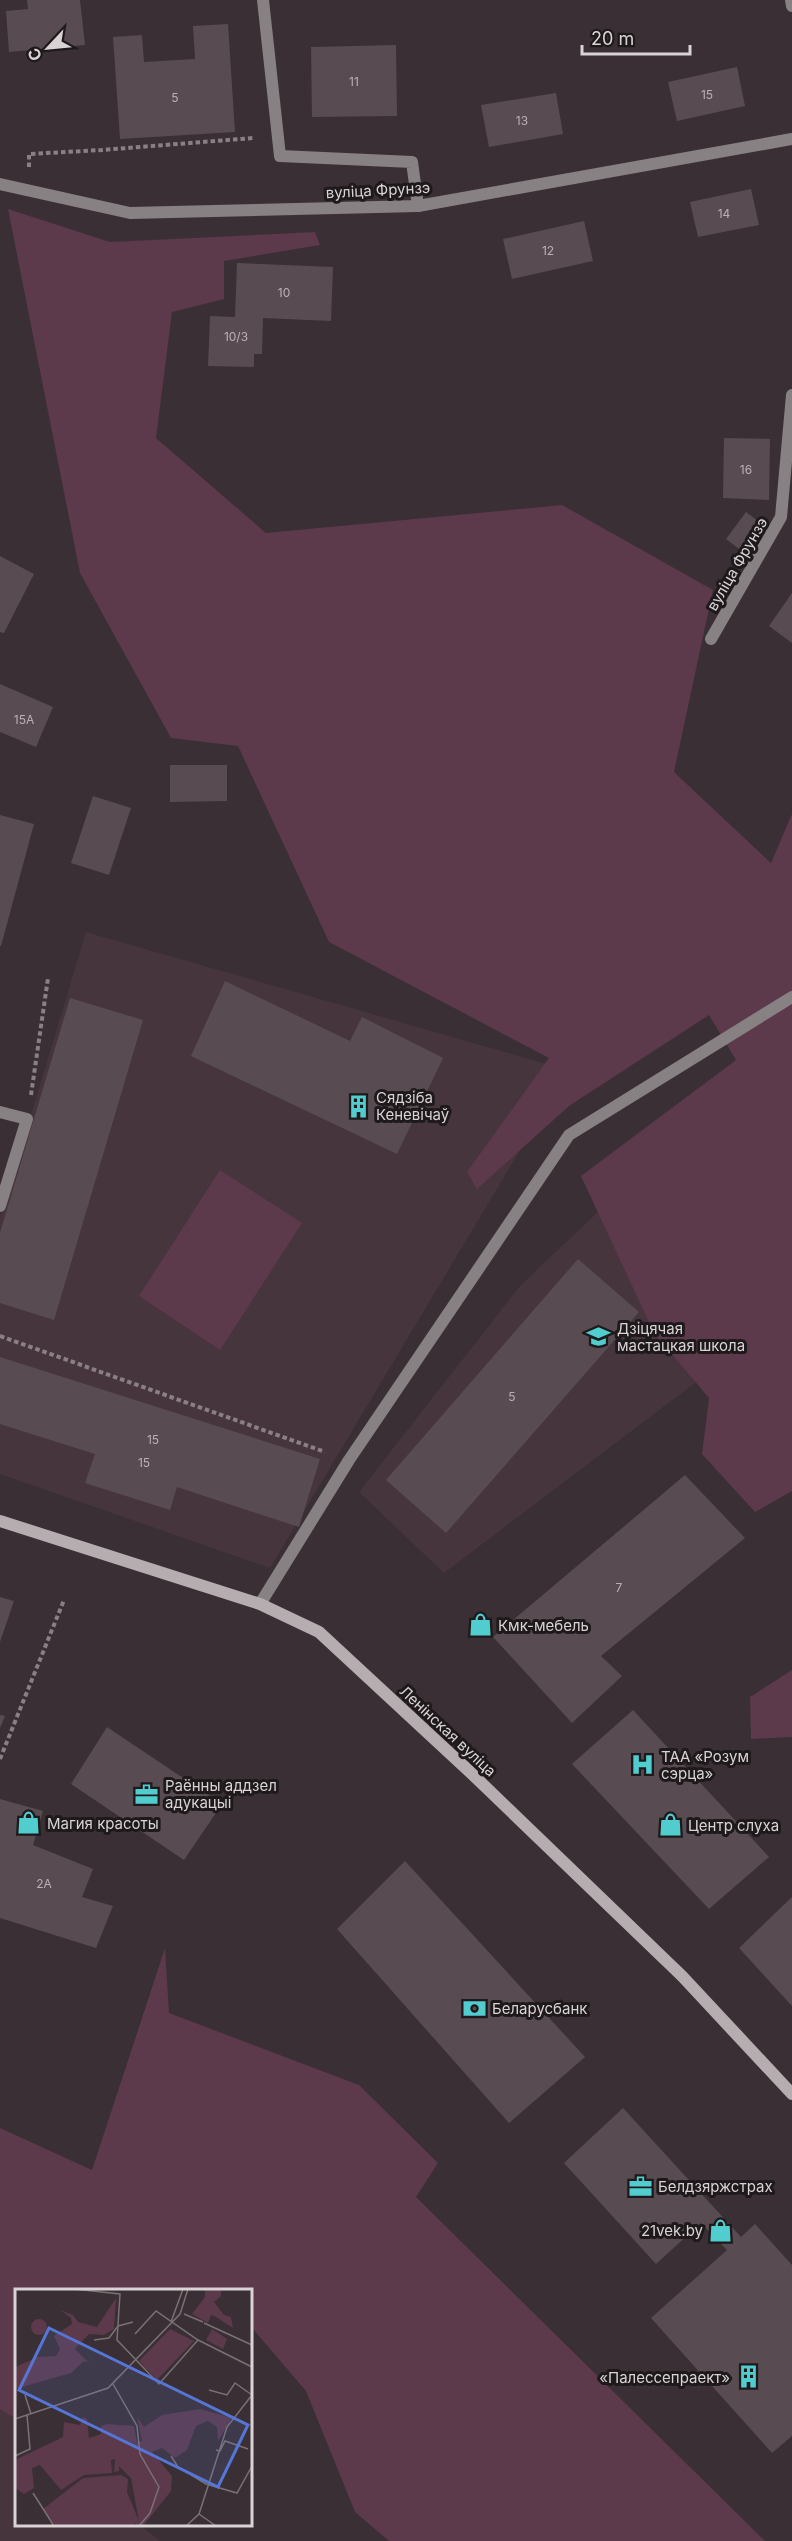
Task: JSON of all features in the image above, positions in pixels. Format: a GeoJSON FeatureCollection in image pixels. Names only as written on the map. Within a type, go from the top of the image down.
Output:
{"type":"FeatureCollection","features":[{"type":"Feature","properties":{"kind":"main road","name":"Ленінская вуліца"},"geometry":{"type":"LineString","coordinates":[[0,1521],[260,1604],[319,1632],[479,1780],[682,1976],[792,2094]]}},
{"type":"Feature","properties":{"kind":"street"},"geometry":{"type":"LineString","coordinates":[[263,0],[280,156],[412,162],[418,206]]}},
{"type":"Feature","properties":{"kind":"street"},"geometry":{"type":"LineString","coordinates":[[791,0],[792,6]]}},
{"type":"Feature","properties":{"kind":"street","name":"вуліца Фрунзэ"},"geometry":{"type":"LineString","coordinates":[[0,184],[130,213],[418,206],[792,139]]}},
{"type":"Feature","properties":{"kind":"street","name":"вуліца Фрунзэ"},"geometry":{"type":"LineString","coordinates":[[711,639],[781,517],[792,395]]}},
{"type":"Feature","properties":{"kind":"street"},"geometry":{"type":"LineString","coordinates":[[260,1604],[349,1460],[569,1135],[792,997]]}},
{"type":"Feature","properties":{"kind":"street"},"geometry":{"type":"LineString","coordinates":[[0,1112],[27,1119],[0,1206]]}},
{"type":"Feature","properties":{"kind":"path"},"geometry":{"type":"LineString","coordinates":[[29,154],[278,136]]}},
{"type":"Feature","properties":{"kind":"path"},"geometry":{"type":"LineString","coordinates":[[27,1119],[48,978]]}},
{"type":"Feature","properties":{"kind":"path"},"geometry":{"type":"LineString","coordinates":[[0,1336],[349,1460]]}},
{"type":"Feature","properties":{"kind":"path"},"geometry":{"type":"LineString","coordinates":[[0,1759],[64,1600]]}},
{"type":"Feature","properties":{"kind":"shaded area"},"geometry":{"type":"Polygon","coordinates":[[[8,209],[110,242],[315,232],[320,245],[224,261],[224,299],[172,312],[156,438],[266,533],[562,505],[713,590],[674,772],[771,863],[792,814],[792,1491],[755,1512],[702,1454],[709,1398],[654,1333],[581,1176],[736,1060],[709,1015],[569,1106],[477,1189],[467,1172],[549,1058],[329,942],[238,746],[171,738],[80,573],[8,209]]]}},
{"type":"Feature","properties":{"kind":"shaded area"},"geometry":{"type":"Polygon","coordinates":[[[86,932],[568,1070],[270,1568],[0,1474],[0,1218],[86,932]]]}},
{"type":"Feature","properties":{"kind":"shaded area","name":"Дзіцячая мастацкая школа"},"geometry":{"type":"Polygon","coordinates":[[[662,1151],[716,1367],[444,1573],[359,1492],[520,1286],[662,1151]]]}},
{"type":"Feature","properties":{"kind":"shaded area"},"geometry":{"type":"Polygon","coordinates":[[[220,1170],[302,1223],[220,1350],[139,1296],[220,1170]]]}},
{"type":"Feature","properties":{"kind":"shaded area"},"geometry":{"type":"Polygon","coordinates":[[[792,1670],[792,1737],[751,1739],[750,1697],[792,1670]]]}},
{"type":"Feature","properties":{"kind":"shaded area"},"geometry":{"type":"Polygon","coordinates":[[[165,1948],[169,2013],[359,2085],[438,2163],[416,2197],[765,2541],[389,2541],[355,2512],[306,2391],[252,2329],[252,2289],[15,2289],[15,2418],[0,2409],[0,2128],[92,2170],[165,1948]]]}},
{"type":"Feature","properties":{"kind":"shaded area"},"geometry":{"type":"Polygon","coordinates":[[[0,2406],[15,2419],[15,2526],[141,2526],[160,2541],[0,2541],[0,2406]]]}},
{"type":"Feature","properties":{"kind":"building"},"geometry":{"type":"Polygon","coordinates":[[[27,0],[80,0],[85,45],[9,52],[6,11],[28,9],[27,0]]]}},
{"type":"Feature","properties":{"kind":"building"},"geometry":{"type":"Polygon","coordinates":[[[228,24],[235,132],[120,139],[113,37],[142,35],[144,62],[195,59],[193,26],[228,24]]]}},
{"type":"Feature","properties":{"kind":"building"},"geometry":{"type":"Polygon","coordinates":[[[396,45],[397,116],[312,117],[311,47],[396,45]]]}},
{"type":"Feature","properties":{"kind":"building"},"geometry":{"type":"Polygon","coordinates":[[[737,67],[745,106],[677,121],[668,82],[737,67]]]}},
{"type":"Feature","properties":{"kind":"building"},"geometry":{"type":"Polygon","coordinates":[[[556,93],[563,134],[489,147],[481,105],[556,93]]]}},
{"type":"Feature","properties":{"kind":"building"},"geometry":{"type":"Polygon","coordinates":[[[751,189],[759,225],[698,237],[690,202],[751,189]]]}},
{"type":"Feature","properties":{"kind":"building"},"geometry":{"type":"Polygon","coordinates":[[[584,221],[593,261],[512,279],[503,239],[584,221]]]}},
{"type":"Feature","properties":{"kind":"building"},"geometry":{"type":"Polygon","coordinates":[[[237,263],[333,267],[331,321],[263,318],[262,354],[254,354],[254,367],[208,366],[210,316],[235,317],[237,263]]]}},
{"type":"Feature","properties":{"kind":"building"},"geometry":{"type":"Polygon","coordinates":[[[724,438],[770,439],[769,500],[723,498],[724,438]]]}},
{"type":"Feature","properties":{"kind":"building"},"geometry":{"type":"Polygon","coordinates":[[[746,512],[763,525],[743,552],[726,539],[746,512]]]}},
{"type":"Feature","properties":{"kind":"building"},"geometry":{"type":"Polygon","coordinates":[[[0,556],[34,574],[4,633],[0,632],[0,556]]]}},
{"type":"Feature","properties":{"kind":"building"},"geometry":{"type":"Polygon","coordinates":[[[792,593],[792,643],[769,626],[792,593]]]}},
{"type":"Feature","properties":{"kind":"building"},"geometry":{"type":"Polygon","coordinates":[[[0,684],[53,707],[36,747],[0,732],[0,684]]]}},
{"type":"Feature","properties":{"kind":"building"},"geometry":{"type":"Polygon","coordinates":[[[170,765],[227,765],[227,801],[170,802],[170,765]]]}},
{"type":"Feature","properties":{"kind":"building"},"geometry":{"type":"Polygon","coordinates":[[[93,796],[131,808],[109,875],[71,863],[93,796]]]}},
{"type":"Feature","properties":{"kind":"building"},"geometry":{"type":"Polygon","coordinates":[[[0,815],[34,824],[1,946],[0,946],[0,815]]]}},
{"type":"Feature","properties":{"kind":"building","name":"Сядзіба Кеневічаў"},"geometry":{"type":"Polygon","coordinates":[[[225,981],[350,1041],[362,1017],[443,1058],[397,1154],[191,1056],[225,981]]]}},
{"type":"Feature","properties":{"kind":"building"},"geometry":{"type":"Polygon","coordinates":[[[70,998],[143,1020],[54,1320],[0,1303],[0,1233],[70,998]]]}},
{"type":"Feature","properties":{"kind":"building"},"geometry":{"type":"Polygon","coordinates":[[[578,1259],[639,1312],[446,1533],[386,1480],[578,1259]]]}},
{"type":"Feature","properties":{"kind":"building"},"geometry":{"type":"Polygon","coordinates":[[[0,1357],[320,1459],[299,1527],[177,1487],[170,1510],[85,1483],[95,1454],[0,1424],[0,1357]]]}},
{"type":"Feature","properties":{"kind":"building"},"geometry":{"type":"Polygon","coordinates":[[[685,1475],[745,1538],[601,1656],[622,1676],[572,1723],[493,1637],[685,1475]]]}},
{"type":"Feature","properties":{"kind":"building"},"geometry":{"type":"Polygon","coordinates":[[[0,1597],[14,1601],[0,1642],[0,1597]]]}},
{"type":"Feature","properties":{"kind":"building"},"geometry":{"type":"Polygon","coordinates":[[[633,1710],[769,1857],[709,1909],[572,1764],[633,1710]]]}},
{"type":"Feature","properties":{"kind":"building"},"geometry":{"type":"Polygon","coordinates":[[[0,1715],[5,1716],[0,1728],[0,1715]]]}},
{"type":"Feature","properties":{"kind":"building","name":"Раённы аддзел адукацыі"},"geometry":{"type":"Polygon","coordinates":[[[107,1727],[222,1804],[184,1860],[71,1784],[107,1727]]]}},
{"type":"Feature","properties":{"kind":"building"},"geometry":{"type":"Polygon","coordinates":[[[0,1799],[43,1811],[33,1845],[93,1869],[82,1897],[113,1906],[96,1948],[0,1918],[0,1799]]]}},
{"type":"Feature","properties":{"kind":"building","name":"Беларусбанк"},"geometry":{"type":"Polygon","coordinates":[[[405,1861],[585,2057],[509,2123],[337,1929],[405,1861]]]}},
{"type":"Feature","properties":{"kind":"building"},"geometry":{"type":"Polygon","coordinates":[[[792,1897],[792,2006],[739,1948],[792,1897]]]}},
{"type":"Feature","properties":{"kind":"building","name":"«Палессепраект»"},"geometry":{"type":"Polygon","coordinates":[[[623,2108],[741,2237],[755,2224],[792,2265],[792,2436],[772,2453],[651,2318],[727,2250],[701,2223],[656,2264],[564,2163],[623,2108]]]}},
{"type":"Feature","properties":{"kind":"place","name":"Сядзіба Кеневічаў"},"geometry":{"type":"Point","coordinates":[358,1106]}},
{"type":"Feature","properties":{"kind":"place","name":"Дзіцячая мастацкая школа"},"geometry":{"type":"Point","coordinates":[599,1337]}},
{"type":"Feature","properties":{"kind":"place","name":"Кмк-мебель"},"geometry":{"type":"Point","coordinates":[480,1625]}},
{"type":"Feature","properties":{"kind":"place","name":"ТАА «Розум сэрца»"},"geometry":{"type":"Point","coordinates":[643,1765]}},
{"type":"Feature","properties":{"kind":"place","name":"Раённы аддзел адукацыі"},"geometry":{"type":"Point","coordinates":[147,1794]}},
{"type":"Feature","properties":{"kind":"place","name":"Магия красоты"},"geometry":{"type":"Point","coordinates":[29,1823]}},
{"type":"Feature","properties":{"kind":"place","name":"Центр слуха"},"geometry":{"type":"Point","coordinates":[670,1825]}},
{"type":"Feature","properties":{"kind":"place","name":"Беларусбанк"},"geometry":{"type":"Point","coordinates":[474,2008]}},
{"type":"Feature","properties":{"kind":"place","name":"Белдзяржстрах"},"geometry":{"type":"Point","coordinates":[640,2186]}},
{"type":"Feature","properties":{"kind":"place","name":"21vek.by"},"geometry":{"type":"Point","coordinates":[721,2230]}},
{"type":"Feature","properties":{"kind":"place","name":"«Палессепраект»"},"geometry":{"type":"Point","coordinates":[748,2377]}}]}
